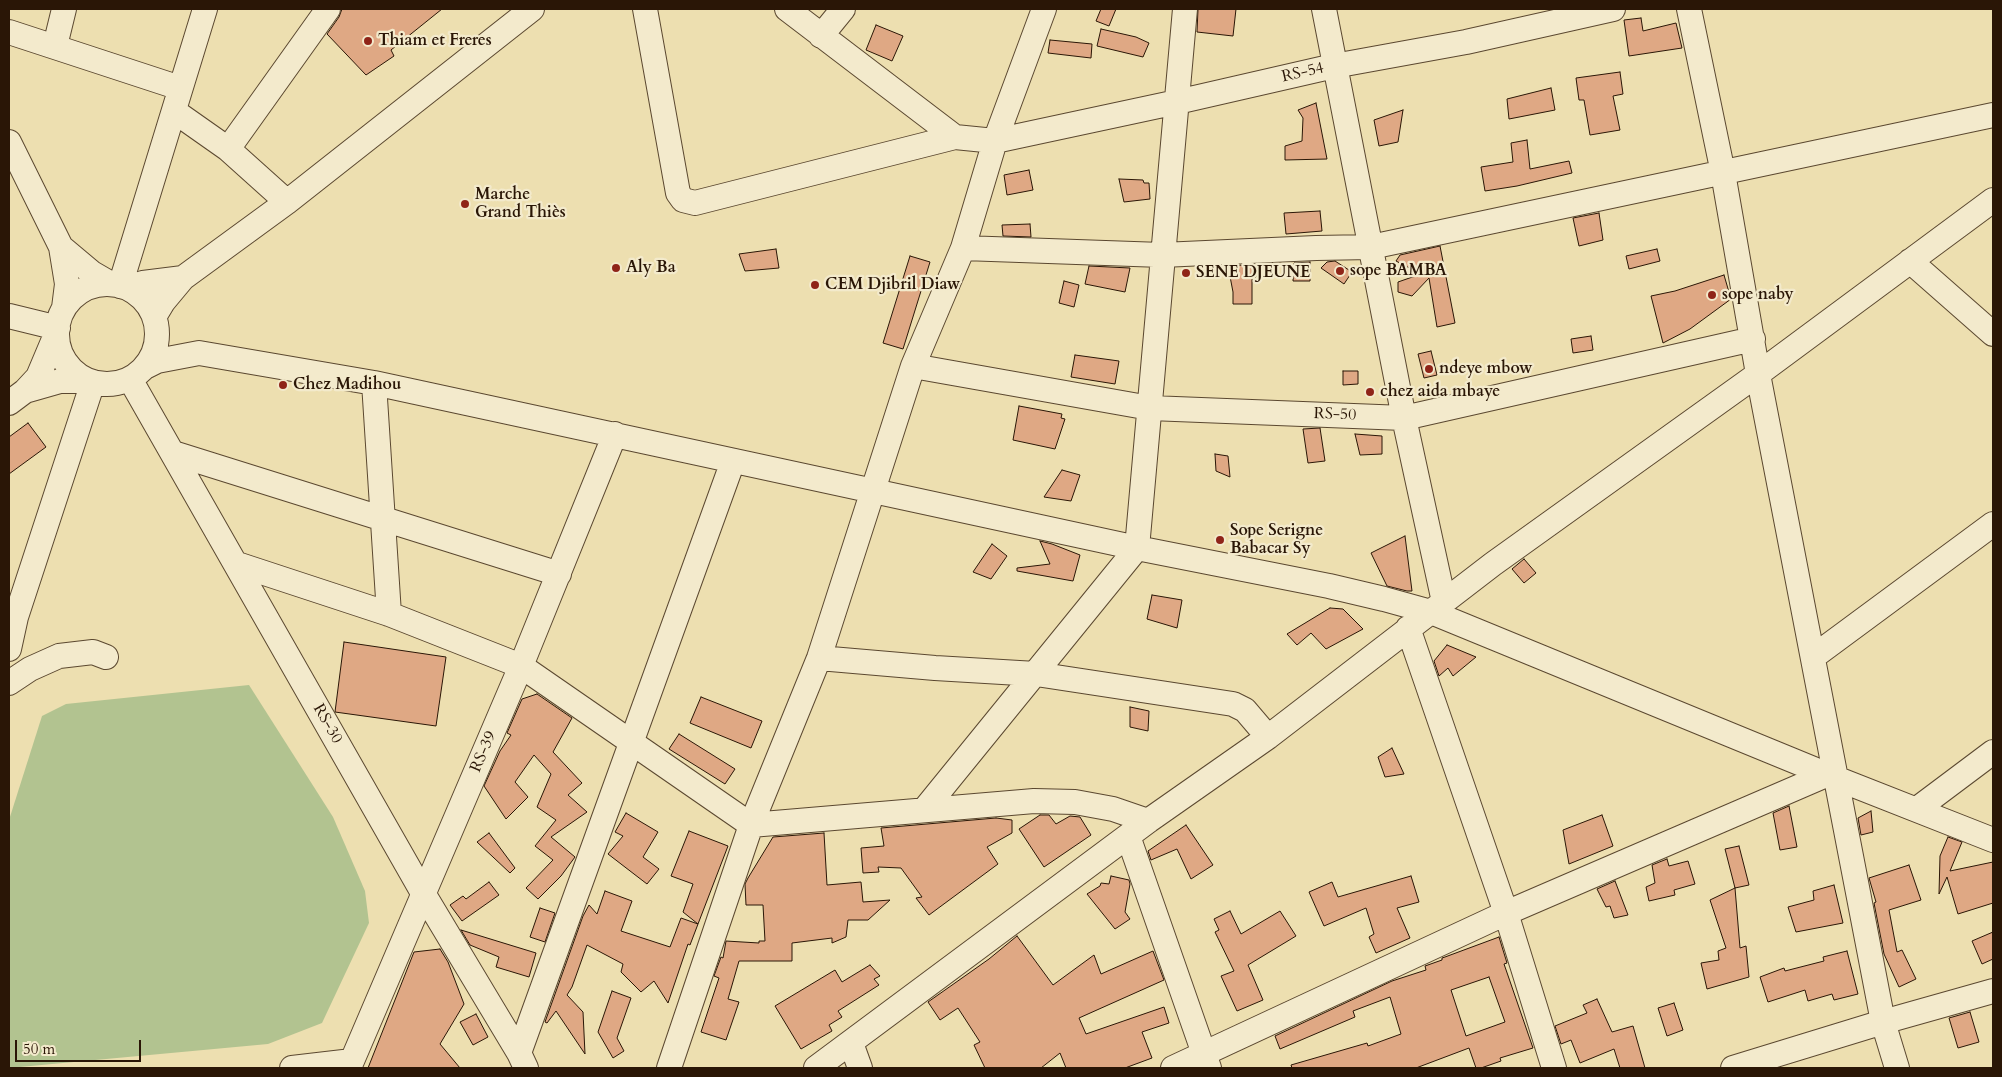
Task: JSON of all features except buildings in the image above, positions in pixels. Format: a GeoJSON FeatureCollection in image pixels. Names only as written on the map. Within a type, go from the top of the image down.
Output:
{"type":"FeatureCollection","features":[{"type":"Feature","properties":{"kind":"street"},"geometry":{"type":"LineString","coordinates":[[55,46],[64,9]]}},
{"type":"Feature","properties":{"kind":"street"},"geometry":{"type":"LineString","coordinates":[[119,286],[205,9]]}},
{"type":"Feature","properties":{"kind":"street"},"geometry":{"type":"LineString","coordinates":[[228,149],[328,9]]}},
{"type":"Feature","properties":{"kind":"street"},"geometry":{"type":"LineString","coordinates":[[138,373],[153,356],[156,343],[156,323],[164,302],[183,278],[287,202],[532,9]]}},
{"type":"Feature","properties":{"kind":"street"},"geometry":{"type":"LineString","coordinates":[[645,9],[678,193],[683,200],[695,203],[955,137]]}},
{"type":"Feature","properties":{"kind":"street"},"geometry":{"type":"LineString","coordinates":[[787,9],[955,137]]}},
{"type":"Feature","properties":{"kind":"street"},"geometry":{"type":"LineString","coordinates":[[821,36],[843,9]]}},
{"type":"Feature","properties":{"kind":"street"},"geometry":{"type":"LineString","coordinates":[[668,1068],[751,825],[819,658],[871,491],[913,366],[962,248],[995,140],[1044,9]]}},
{"type":"Feature","properties":{"kind":"street"},"geometry":{"type":"LineString","coordinates":[[924,810],[1137,548],[1185,9]]}},
{"type":"Feature","properties":{"kind":"street"},"geometry":{"type":"LineString","coordinates":[[1324,9],[1404,418],[1437,607]]}},
{"type":"Feature","properties":{"kind":"street","name":"RS-54"},"geometry":{"type":"LineString","coordinates":[[955,137],[995,140],[1177,102],[1334,66],[1466,42],[1613,9]]}},
{"type":"Feature","properties":{"kind":"street"},"geometry":{"type":"LineString","coordinates":[[1689,9],[1723,173],[1758,374],[1813,658],[1832,777],[1883,1022],[1897,1068]]}},
{"type":"Feature","properties":{"kind":"street"},"geometry":{"type":"LineString","coordinates":[[9,32],[180,88]]}},
{"type":"Feature","properties":{"kind":"street"},"geometry":{"type":"LineString","coordinates":[[174,111],[228,149],[287,202]]}},
{"type":"Feature","properties":{"kind":"street"},"geometry":{"type":"LineString","coordinates":[[962,248],[1162,255],[1371,247],[1993,115]]}},
{"type":"Feature","properties":{"kind":"street"},"geometry":{"type":"LineString","coordinates":[[9,142],[61,247],[66,284],[60,323],[59,347],[65,362],[76,373],[91,381]]}},
{"type":"Feature","properties":{"kind":"street"},"geometry":{"type":"LineString","coordinates":[[816,1068],[1148,821],[1268,737],[1493,564],[1758,374],[1993,200]]}},
{"type":"Feature","properties":{"kind":"street"},"geometry":{"type":"LineString","coordinates":[[61,247],[92,274],[139,296],[148,305],[156,323],[199,353]]}},
{"type":"Feature","properties":{"kind":"street"},"geometry":{"type":"LineString","coordinates":[[1910,261],[1993,334]]}},
{"type":"Feature","properties":{"kind":"street"},"geometry":{"type":"LineString","coordinates":[[17,397],[38,377],[60,323],[73,298],[84,290],[97,285],[119,286],[183,278]]}},
{"type":"Feature","properties":{"kind":"street"},"geometry":{"type":"LineString","coordinates":[[9,316],[60,323]]}},
{"type":"Feature","properties":{"kind":"street","name":"RS-50"},"geometry":{"type":"LineString","coordinates":[[913,366],[1150,408],[1404,418],[1753,339]]}},
{"type":"Feature","properties":{"kind":"street"},"geometry":{"type":"LineString","coordinates":[[17,397],[60,381],[118,383],[158,361],[199,353],[374,383],[1137,548],[1437,607],[1832,777],[1993,840]]}},
{"type":"Feature","properties":{"kind":"street","name":"RS-30"},"geometry":{"type":"LineString","coordinates":[[138,373],[173,453],[423,893],[523,1060]]}},
{"type":"Feature","properties":{"kind":"street"},"geometry":{"type":"LineString","coordinates":[[9,650],[12,617],[91,381]]}},
{"type":"Feature","properties":{"kind":"street"},"geometry":{"type":"LineString","coordinates":[[374,383],[389,614]]}},
{"type":"Feature","properties":{"kind":"street","name":"RS-39"},"geometry":{"type":"LineString","coordinates":[[351,1065],[423,893],[522,666],[615,434]]}},
{"type":"Feature","properties":{"kind":"street"},"geometry":{"type":"LineString","coordinates":[[173,453],[559,574]]}},
{"type":"Feature","properties":{"kind":"street"},"geometry":{"type":"LineString","coordinates":[[523,1060],[632,742],[733,461]]}},
{"type":"Feature","properties":{"kind":"street"},"geometry":{"type":"LineString","coordinates":[[1813,658],[1993,524]]}},
{"type":"Feature","properties":{"kind":"street"},"geometry":{"type":"LineString","coordinates":[[237,564],[389,614],[522,666],[751,825],[1034,801],[1074,802],[1113,809],[1148,821]]}},
{"type":"Feature","properties":{"kind":"street"},"geometry":{"type":"LineString","coordinates":[[1408,628],[1506,913],[1554,1068]]}},
{"type":"Feature","properties":{"kind":"street"},"geometry":{"type":"LineString","coordinates":[[9,683],[30,669],[59,656],[93,652],[106,657]]}},
{"type":"Feature","properties":{"kind":"street"},"geometry":{"type":"LineString","coordinates":[[819,658],[1036,674],[1233,704],[1245,710],[1268,737]]}},
{"type":"Feature","properties":{"kind":"street"},"geometry":{"type":"LineString","coordinates":[[1916,809],[1993,752]]}},
{"type":"Feature","properties":{"kind":"street"},"geometry":{"type":"LineString","coordinates":[[1173,1068],[1207,1061],[1506,913],[1832,777]]}},
{"type":"Feature","properties":{"kind":"street"},"geometry":{"type":"LineString","coordinates":[[1128,836],[1207,1061]]}},
{"type":"Feature","properties":{"kind":"street"},"geometry":{"type":"LineString","coordinates":[[1734,1068],[1883,1022],[1993,991]]}},
{"type":"Feature","properties":{"kind":"street"},"geometry":{"type":"LineString","coordinates":[[851,1043],[860,1068]]}},
{"type":"Feature","properties":{"kind":"street"},"geometry":{"type":"LineString","coordinates":[[292,1068],[351,1065]]}},
{"type":"Feature","properties":{"kind":"green space"},"geometry":{"type":"Polygon","coordinates":[[[249,685],[333,817],[365,891],[369,923],[322,1023],[268,1044],[9,1068],[9,820],[42,716],[66,704],[249,685]]]}},
{"type":"Feature","properties":{"kind":"place","name":"Thiam et Freres"},"geometry":{"type":"Point","coordinates":[368,41]}},
{"type":"Feature","properties":{"kind":"place","name":"Marche Grand Thiès"},"geometry":{"type":"Point","coordinates":[465,204]}},
{"type":"Feature","properties":{"kind":"place","name":"Aly Ba"},"geometry":{"type":"Point","coordinates":[616,268]}},
{"type":"Feature","properties":{"kind":"place","name":"sope BAMBA"},"geometry":{"type":"Point","coordinates":[1340,271]}},
{"type":"Feature","properties":{"kind":"place","name":"SENE DJEUNE"},"geometry":{"type":"Point","coordinates":[1186,273]}},
{"type":"Feature","properties":{"kind":"place","name":"CEM Djibril Diaw"},"geometry":{"type":"Point","coordinates":[815,285]}},
{"type":"Feature","properties":{"kind":"place","name":"sope naby"},"geometry":{"type":"Point","coordinates":[1712,295]}},
{"type":"Feature","properties":{"kind":"place","name":"ndeye mbow"},"geometry":{"type":"Point","coordinates":[1429,369]}},
{"type":"Feature","properties":{"kind":"place","name":"Chez Madihou"},"geometry":{"type":"Point","coordinates":[283,385]}},
{"type":"Feature","properties":{"kind":"place","name":"chez aida mbaye"},"geometry":{"type":"Point","coordinates":[1370,392]}},
{"type":"Feature","properties":{"kind":"place","name":"Sope Serigne Babacar Sy"},"geometry":{"type":"Point","coordinates":[1220,540]}}]}
